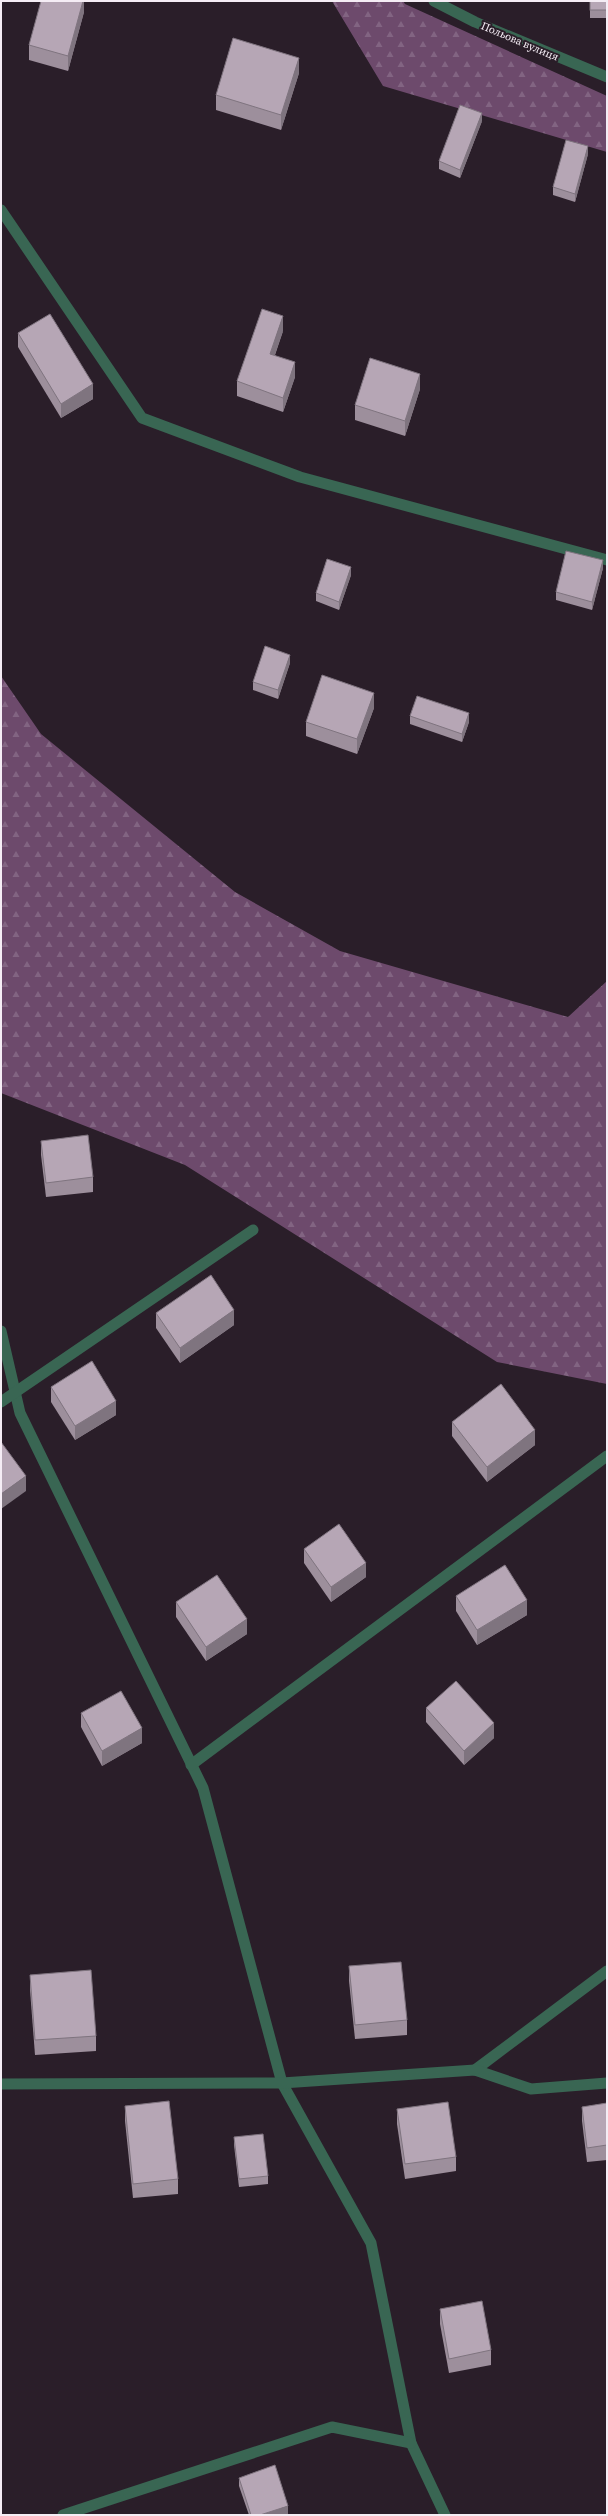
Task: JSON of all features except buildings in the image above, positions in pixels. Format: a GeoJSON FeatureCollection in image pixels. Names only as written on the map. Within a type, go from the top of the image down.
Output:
{"type":"FeatureCollection","features":[{"type":"Feature","properties":{"kind":"street","name":"Польова вулиця"},"geometry":{"type":"LineString","coordinates":[[434,1],[475,22],[607,77]]}},
{"type":"Feature","properties":{"kind":"street"},"geometry":{"type":"LineString","coordinates":[[1,210],[142,418],[300,477],[607,560]]}},
{"type":"Feature","properties":{"kind":"street"},"geometry":{"type":"LineString","coordinates":[[1,1402],[253,1230]]}},
{"type":"Feature","properties":{"kind":"street"},"geometry":{"type":"LineString","coordinates":[[1,1331],[20,1413],[203,1788],[282,2083],[371,2243],[411,2443],[445,2515]]}},
{"type":"Feature","properties":{"kind":"street"},"geometry":{"type":"LineString","coordinates":[[191,1765],[607,1456]]}},
{"type":"Feature","properties":{"kind":"street"},"geometry":{"type":"LineString","coordinates":[[475,2070],[607,1971]]}},
{"type":"Feature","properties":{"kind":"street"},"geometry":{"type":"LineString","coordinates":[[1,2084],[282,2083],[475,2070],[531,2089],[607,2083]]}},
{"type":"Feature","properties":{"kind":"street"},"geometry":{"type":"LineString","coordinates":[[63,2515],[332,2427],[411,2443]]}},
{"type":"Feature","properties":{"kind":"green space"},"geometry":{"type":"Polygon","coordinates":[[[332,1],[403,1],[405,4],[607,96],[607,152],[383,86],[332,1]]]}},
{"type":"Feature","properties":{"kind":"green space"},"geometry":{"type":"Polygon","coordinates":[[[1,676],[41,734],[235,892],[340,951],[568,1017],[607,981],[607,1384],[497,1362],[185,1165],[1,1093],[1,676]]]}}]}
